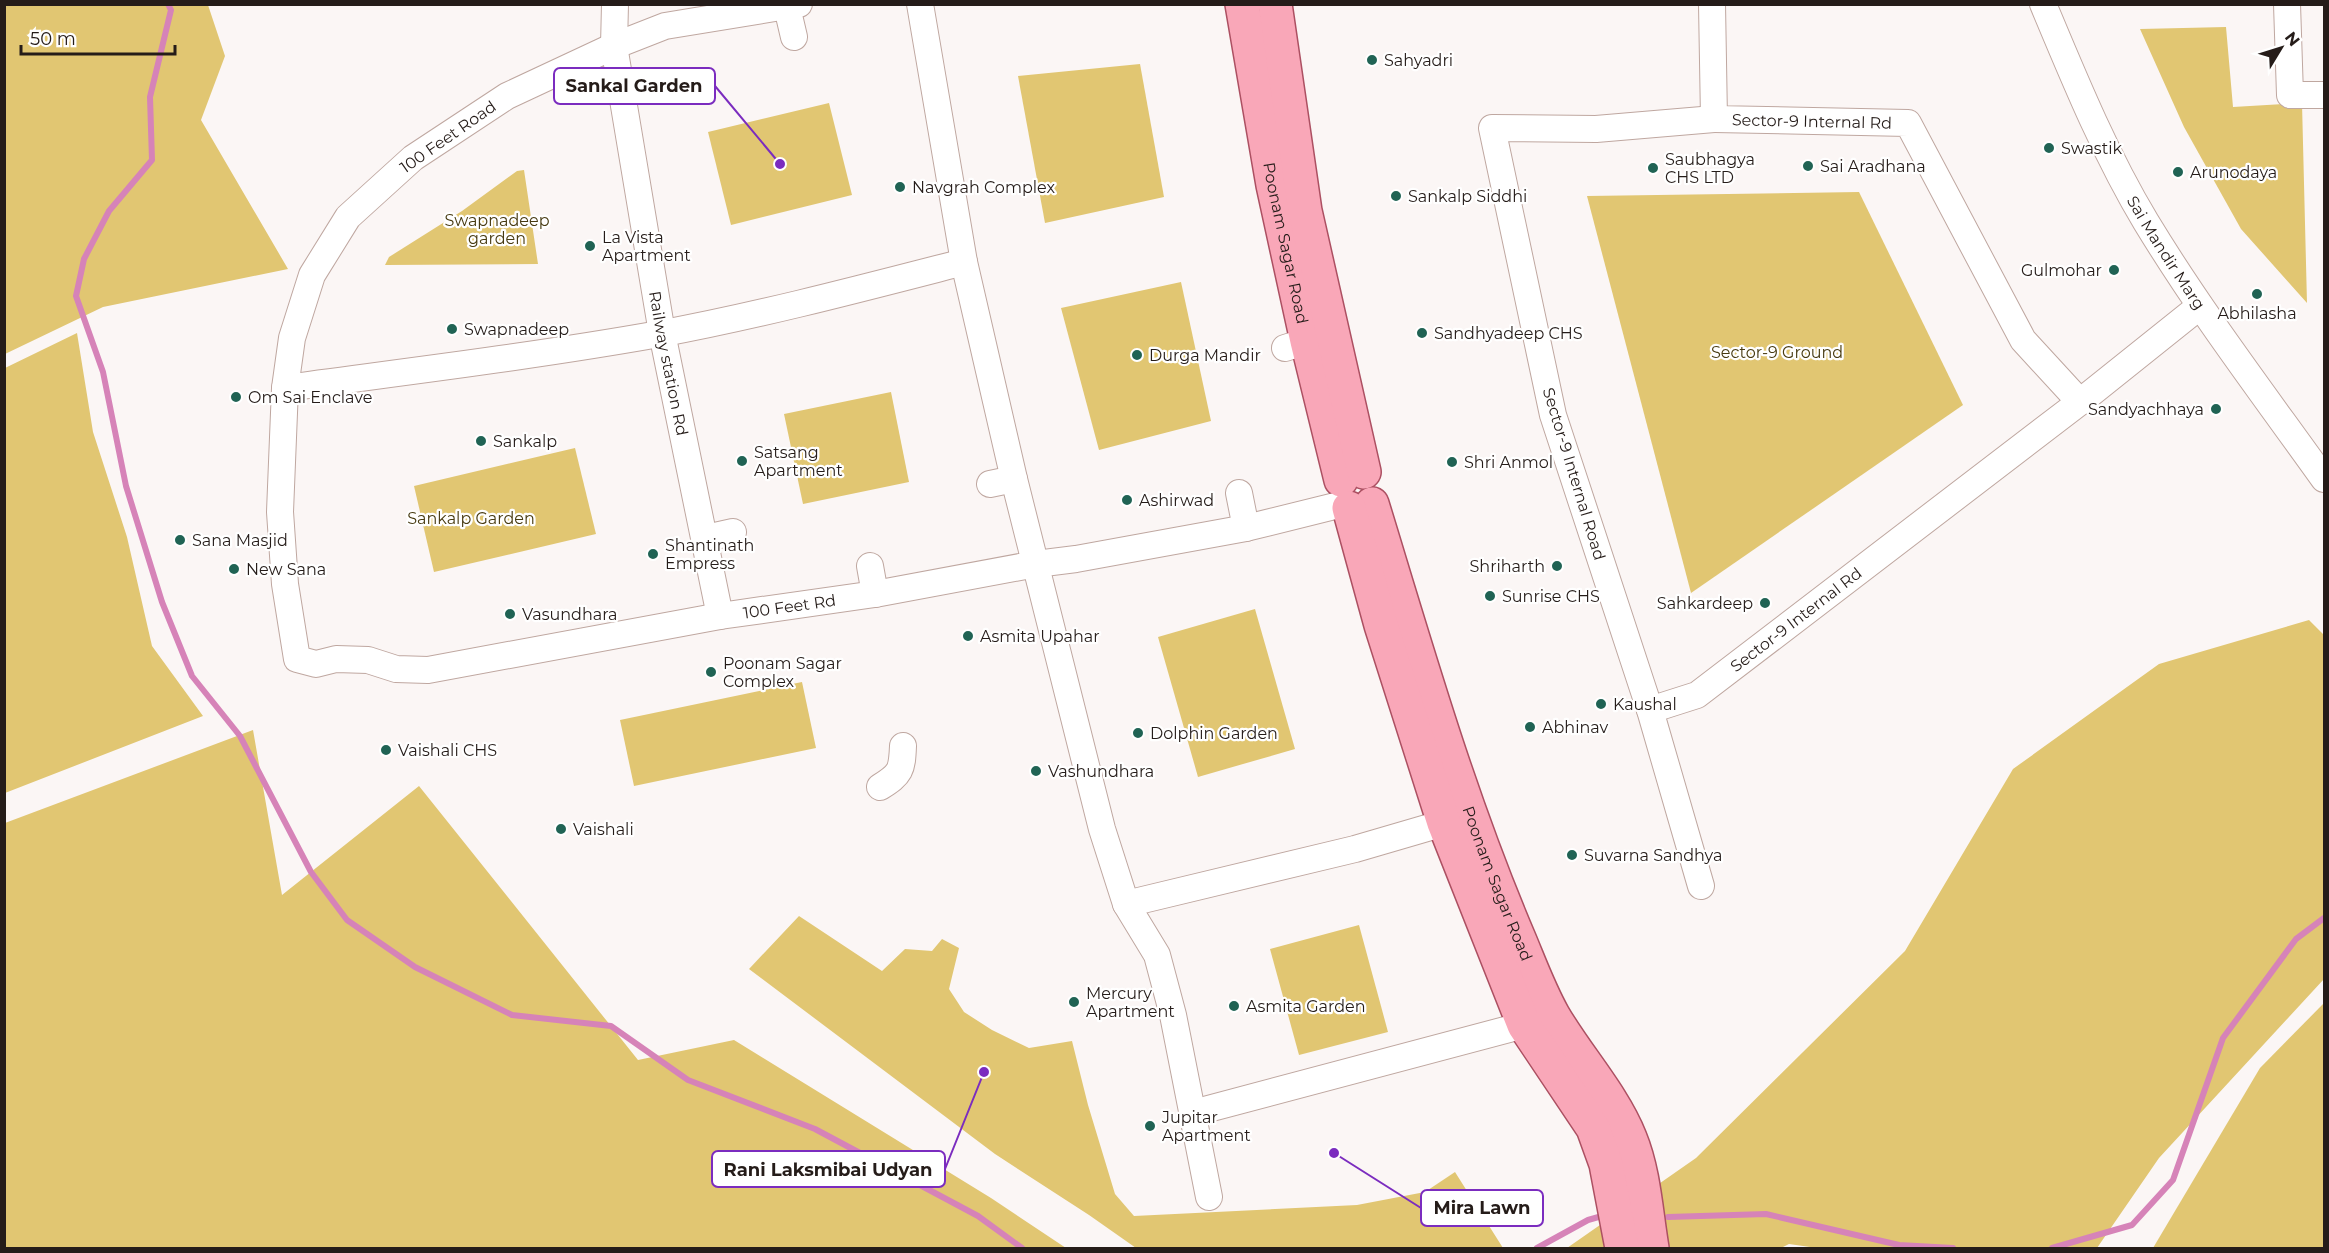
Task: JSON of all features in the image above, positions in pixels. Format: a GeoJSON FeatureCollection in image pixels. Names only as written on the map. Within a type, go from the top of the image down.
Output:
{"type":"FeatureCollection","features":[{"type":"Feature","properties":{"kind":"main road","name":"Poonam Sagar Road"},"geometry":{"type":"LineString","coordinates":[[1242,4],[1273,185],[1296,344],[1354,493],[1446,746],[1538,1020]]}},
{"type":"Feature","properties":{"kind":"main road","name":"Poonam Sagar Road"},"geometry":{"type":"LineString","coordinates":[[1275,4],[1305,211],[1354,493],[1381,625],[1444,822],[1538,1020],[1593,1128],[1622,1163],[1652,1248]]}},
{"type":"Feature","properties":{"kind":"main road","name":"Poonam Sagar Road"},"geometry":{"type":"LineString","coordinates":[[1622,1163],[1622,1248]]}},
{"type":"Feature","properties":{"kind":"street","name":"Railway station Rd"},"geometry":{"type":"LineString","coordinates":[[615,4],[614,46],[662,333],[678,373],[720,616]]}},
{"type":"Feature","properties":{"kind":"street"},"geometry":{"type":"LineString","coordinates":[[920,4],[969,247],[1002,482],[1036,564],[1102,829],[1126,904],[1157,955],[1173,1015],[1209,1197]]}},
{"type":"Feature","properties":{"kind":"street","name":"Sector-9 Internal Rd"},"geometry":{"type":"LineString","coordinates":[[1712,4],[1714,119],[1908,123],[2023,340],[2080,402]]}},
{"type":"Feature","properties":{"kind":"street","name":"Sai Mandir Marg"},"geometry":{"type":"LineString","coordinates":[[2043,4],[2103,140],[2140,210],[2200,306],[2325,479]]}},
{"type":"Feature","properties":{"kind":"street"},"geometry":{"type":"LineString","coordinates":[[2287,4],[2290,95],[2325,95]]}},
{"type":"Feature","properties":{"kind":"street","name":"100 Feet Road"},"geometry":{"type":"LineString","coordinates":[[297,659],[285,584],[279,512],[285,388],[292,338],[312,275],[348,217],[413,158],[507,96],[614,46],[666,26],[716,11],[793,6]]}},
{"type":"Feature","properties":{"kind":"street"},"geometry":{"type":"LineString","coordinates":[[793,6],[794,37]]}},
{"type":"Feature","properties":{"kind":"street","name":"Sector-9 Internal Road"},"geometry":{"type":"LineString","coordinates":[[1650,710],[1553,415],[1492,128],[1596,129],[1714,119]]}},
{"type":"Feature","properties":{"kind":"street"},"geometry":{"type":"LineString","coordinates":[[285,388],[547,353],[862,296],[969,247]]}},
{"type":"Feature","properties":{"kind":"street","name":"Sector-9 Internal Rd"},"geometry":{"type":"LineString","coordinates":[[1650,710],[1698,695],[2080,402],[2200,306]]}},
{"type":"Feature","properties":{"kind":"street"},"geometry":{"type":"LineString","coordinates":[[1239,493],[1246,528]]}},
{"type":"Feature","properties":{"kind":"street","name":"100 Feet Rd"},"geometry":{"type":"LineString","coordinates":[[297,659],[316,664],[336,659],[368,660],[396,669],[428,670],[720,616],[875,594],[1036,564],[1079,569],[1282,519],[1354,493]]}},
{"type":"Feature","properties":{"kind":"street"},"geometry":{"type":"LineString","coordinates":[[704,531],[732,525]]}},
{"type":"Feature","properties":{"kind":"street"},"geometry":{"type":"LineString","coordinates":[[870,567],[875,594]]}},
{"type":"Feature","properties":{"kind":"street"},"geometry":{"type":"LineString","coordinates":[[1650,710],[1701,886]]}},
{"type":"Feature","properties":{"kind":"street"},"geometry":{"type":"LineString","coordinates":[[880,787],[894,778],[902,768],[903,746]]}},
{"type":"Feature","properties":{"kind":"street"},"geometry":{"type":"LineString","coordinates":[[1126,904],[1354,849],[1444,822]]}},
{"type":"Feature","properties":{"kind":"street"},"geometry":{"type":"LineString","coordinates":[[1193,1113],[1538,1020]]}},
{"type":"Feature","properties":{"kind":"green space"},"geometry":{"type":"Polygon","coordinates":[[[5,4],[208,5],[225,56],[201,120],[288,269],[103,307],[5,354],[5,4]]]}},
{"type":"Feature","properties":{"kind":"green space"},"geometry":{"type":"Polygon","coordinates":[[[2226,27],[2233,107],[2302,103],[2307,303],[2241,229],[2184,127],[2140,29],[2226,27]]]}},
{"type":"Feature","properties":{"kind":"green space"},"geometry":{"type":"Polygon","coordinates":[[[1140,64],[1164,197],[1045,223],[1018,76],[1140,64]]]}},
{"type":"Feature","properties":{"kind":"green space"},"geometry":{"type":"Polygon","coordinates":[[[829,103],[852,195],[731,225],[708,132],[829,103]]]}},
{"type":"Feature","properties":{"kind":"green space","name":"Swapnadeep garden"},"geometry":{"type":"Polygon","coordinates":[[[524,170],[538,264],[385,265],[389,257],[462,211],[517,171],[524,170]]]}},
{"type":"Feature","properties":{"kind":"green space","name":"Sector-9 Ground"},"geometry":{"type":"Polygon","coordinates":[[[1859,192],[1963,405],[1691,593],[1587,196],[1859,192]]]}},
{"type":"Feature","properties":{"kind":"green space"},"geometry":{"type":"Polygon","coordinates":[[[1181,282],[1211,421],[1099,450],[1061,308],[1181,282]]]}},
{"type":"Feature","properties":{"kind":"green space"},"geometry":{"type":"Polygon","coordinates":[[[77,333],[93,432],[127,537],[152,646],[203,716],[5,793],[5,368],[77,333]]]}},
{"type":"Feature","properties":{"kind":"green space"},"geometry":{"type":"Polygon","coordinates":[[[891,392],[909,482],[803,504],[784,414],[891,392]]]}},
{"type":"Feature","properties":{"kind":"green space","name":"Sankalp Garden"},"geometry":{"type":"Polygon","coordinates":[[[575,448],[596,534],[434,572],[414,486],[575,448]]]}},
{"type":"Feature","properties":{"kind":"green space"},"geometry":{"type":"Polygon","coordinates":[[[1255,609],[1295,749],[1198,777],[1158,637],[1255,609]]]}},
{"type":"Feature","properties":{"kind":"green space"},"geometry":{"type":"Polygon","coordinates":[[[2309,620],[2324,635],[2324,979],[2159,1158],[2097,1248],[1817,1248],[1789,1244],[1781,1248],[1567,1248],[1696,1158],[1905,951],[2013,769],[2159,664],[2309,620]]]}},
{"type":"Feature","properties":{"kind":"green space"},"geometry":{"type":"Polygon","coordinates":[[[802,682],[816,748],[634,786],[620,720],[802,682]]]}},
{"type":"Feature","properties":{"kind":"green space"},"geometry":{"type":"Polygon","coordinates":[[[253,730],[282,895],[419,786],[638,1060],[734,1040],[991,1198],[1066,1248],[5,1248],[5,823],[253,730]]]}},
{"type":"Feature","properties":{"kind":"green space"},"geometry":{"type":"Polygon","coordinates":[[[799,916],[882,971],[905,949],[932,951],[942,939],[959,948],[949,989],[964,1012],[992,1030],[1029,1048],[1072,1041],[1088,1105],[1115,1194],[1134,1216],[1357,1205],[1425,1192],[1455,1172],[1503,1248],[1136,1248],[995,1154],[749,969],[799,916]]]}},
{"type":"Feature","properties":{"kind":"green space"},"geometry":{"type":"Polygon","coordinates":[[[1359,925],[1388,1032],[1299,1055],[1270,949],[1359,925]]]}},
{"type":"Feature","properties":{"kind":"green space"},"geometry":{"type":"Polygon","coordinates":[[[2324,1003],[2324,1248],[2153,1248],[2260,1068],[2324,1003]]]}},
{"type":"Feature","properties":{"kind":"waterway"},"geometry":{"type":"LineString","coordinates":[[168,4],[171,10],[150,97],[152,160],[109,211],[84,259],[76,296],[103,372],[126,486],[162,602],[192,676],[240,736],[311,872],[347,920],[415,967],[512,1015],[611,1026],[688,1080],[815,1129],[978,1216],[1022,1248]]}},
{"type":"Feature","properties":{"kind":"waterway"},"geometry":{"type":"LineString","coordinates":[[2052,1248],[2132,1225],[2173,1180],[2223,1038],[2296,939],[2324,918]]}},
{"type":"Feature","properties":{"kind":"waterway"},"geometry":{"type":"LineString","coordinates":[[1668,1217],[1766,1214],[1899,1245],[1953,1248]]}},
{"type":"Feature","properties":{"kind":"waterway"},"geometry":{"type":"LineString","coordinates":[[1537,1248],[1588,1220],[1602,1216]]}},
{"type":"Feature","properties":{"kind":"place","name":"Sahyadri"},"geometry":{"type":"Point","coordinates":[1372,60]}},
{"type":"Feature","properties":{"kind":"place","name":"Swastik"},"geometry":{"type":"Point","coordinates":[2049,148]}},
{"type":"Feature","properties":{"kind":"place","name":"Sankal Garden"},"geometry":{"type":"Point","coordinates":[780,164]}},
{"type":"Feature","properties":{"kind":"place","name":"Sai Aradhana"},"geometry":{"type":"Point","coordinates":[1808,166]}},
{"type":"Feature","properties":{"kind":"place","name":"Saubhagya CHS LTD"},"geometry":{"type":"Point","coordinates":[1653,168]}},
{"type":"Feature","properties":{"kind":"place","name":"Arunodaya"},"geometry":{"type":"Point","coordinates":[2178,172]}},
{"type":"Feature","properties":{"kind":"place","name":"Navgrah Complex"},"geometry":{"type":"Point","coordinates":[900,187]}},
{"type":"Feature","properties":{"kind":"place","name":"Sankalp Siddhi"},"geometry":{"type":"Point","coordinates":[1396,196]}},
{"type":"Feature","properties":{"kind":"place","name":"La Vista Apartment"},"geometry":{"type":"Point","coordinates":[590,246]}},
{"type":"Feature","properties":{"kind":"place","name":"Gulmohar"},"geometry":{"type":"Point","coordinates":[2114,270]}},
{"type":"Feature","properties":{"kind":"place","name":"Abhilasha"},"geometry":{"type":"Point","coordinates":[2257,294]}},
{"type":"Feature","properties":{"kind":"place","name":"Swapnadeep"},"geometry":{"type":"Point","coordinates":[452,329]}},
{"type":"Feature","properties":{"kind":"place","name":"Sandhyadeep CHS"},"geometry":{"type":"Point","coordinates":[1422,333]}},
{"type":"Feature","properties":{"kind":"place","name":"Durga Mandir"},"geometry":{"type":"Point","coordinates":[1137,355]}},
{"type":"Feature","properties":{"kind":"place","name":"Om Sai Enclave"},"geometry":{"type":"Point","coordinates":[236,397]}},
{"type":"Feature","properties":{"kind":"place","name":"Sandyachhaya"},"geometry":{"type":"Point","coordinates":[2216,409]}},
{"type":"Feature","properties":{"kind":"place","name":"Sankalp"},"geometry":{"type":"Point","coordinates":[481,441]}},
{"type":"Feature","properties":{"kind":"place","name":"Satsang Apartment"},"geometry":{"type":"Point","coordinates":[742,461]}},
{"type":"Feature","properties":{"kind":"place","name":"Shri Anmol"},"geometry":{"type":"Point","coordinates":[1452,462]}},
{"type":"Feature","properties":{"kind":"place","name":"Ashirwad"},"geometry":{"type":"Point","coordinates":[1127,500]}},
{"type":"Feature","properties":{"kind":"place","name":"Sana Masjid"},"geometry":{"type":"Point","coordinates":[180,540]}},
{"type":"Feature","properties":{"kind":"place","name":"Shantinath Empress"},"geometry":{"type":"Point","coordinates":[653,554]}},
{"type":"Feature","properties":{"kind":"place","name":"Shriharth"},"geometry":{"type":"Point","coordinates":[1557,566]}},
{"type":"Feature","properties":{"kind":"place","name":"New Sana"},"geometry":{"type":"Point","coordinates":[234,569]}},
{"type":"Feature","properties":{"kind":"place","name":"Sunrise CHS"},"geometry":{"type":"Point","coordinates":[1490,596]}},
{"type":"Feature","properties":{"kind":"place","name":"Sahkardeep"},"geometry":{"type":"Point","coordinates":[1765,603]}},
{"type":"Feature","properties":{"kind":"place","name":"Vasundhara"},"geometry":{"type":"Point","coordinates":[510,614]}},
{"type":"Feature","properties":{"kind":"place","name":"Asmita Upahar"},"geometry":{"type":"Point","coordinates":[968,636]}},
{"type":"Feature","properties":{"kind":"place","name":"Poonam Sagar Complex"},"geometry":{"type":"Point","coordinates":[711,672]}},
{"type":"Feature","properties":{"kind":"place","name":"Kaushal"},"geometry":{"type":"Point","coordinates":[1601,704]}},
{"type":"Feature","properties":{"kind":"place","name":"Abhinav"},"geometry":{"type":"Point","coordinates":[1530,727]}},
{"type":"Feature","properties":{"kind":"place","name":"Dolphin Garden"},"geometry":{"type":"Point","coordinates":[1138,733]}},
{"type":"Feature","properties":{"kind":"place","name":"Vaishali CHS"},"geometry":{"type":"Point","coordinates":[386,750]}},
{"type":"Feature","properties":{"kind":"place","name":"Vashundhara"},"geometry":{"type":"Point","coordinates":[1036,771]}},
{"type":"Feature","properties":{"kind":"place","name":"Vaishali"},"geometry":{"type":"Point","coordinates":[561,829]}},
{"type":"Feature","properties":{"kind":"place","name":"Suvarna Sandhya"},"geometry":{"type":"Point","coordinates":[1572,855]}},
{"type":"Feature","properties":{"kind":"place","name":"Mercury Apartment"},"geometry":{"type":"Point","coordinates":[1074,1002]}},
{"type":"Feature","properties":{"kind":"place","name":"Asmita Garden"},"geometry":{"type":"Point","coordinates":[1234,1006]}},
{"type":"Feature","properties":{"kind":"place","name":"Rani Laksmibai Udyan"},"geometry":{"type":"Point","coordinates":[984,1072]}},
{"type":"Feature","properties":{"kind":"place","name":"Jupitar Apartment"},"geometry":{"type":"Point","coordinates":[1150,1126]}},
{"type":"Feature","properties":{"kind":"place","name":"Mira Lawn"},"geometry":{"type":"Point","coordinates":[1334,1153]}}]}
